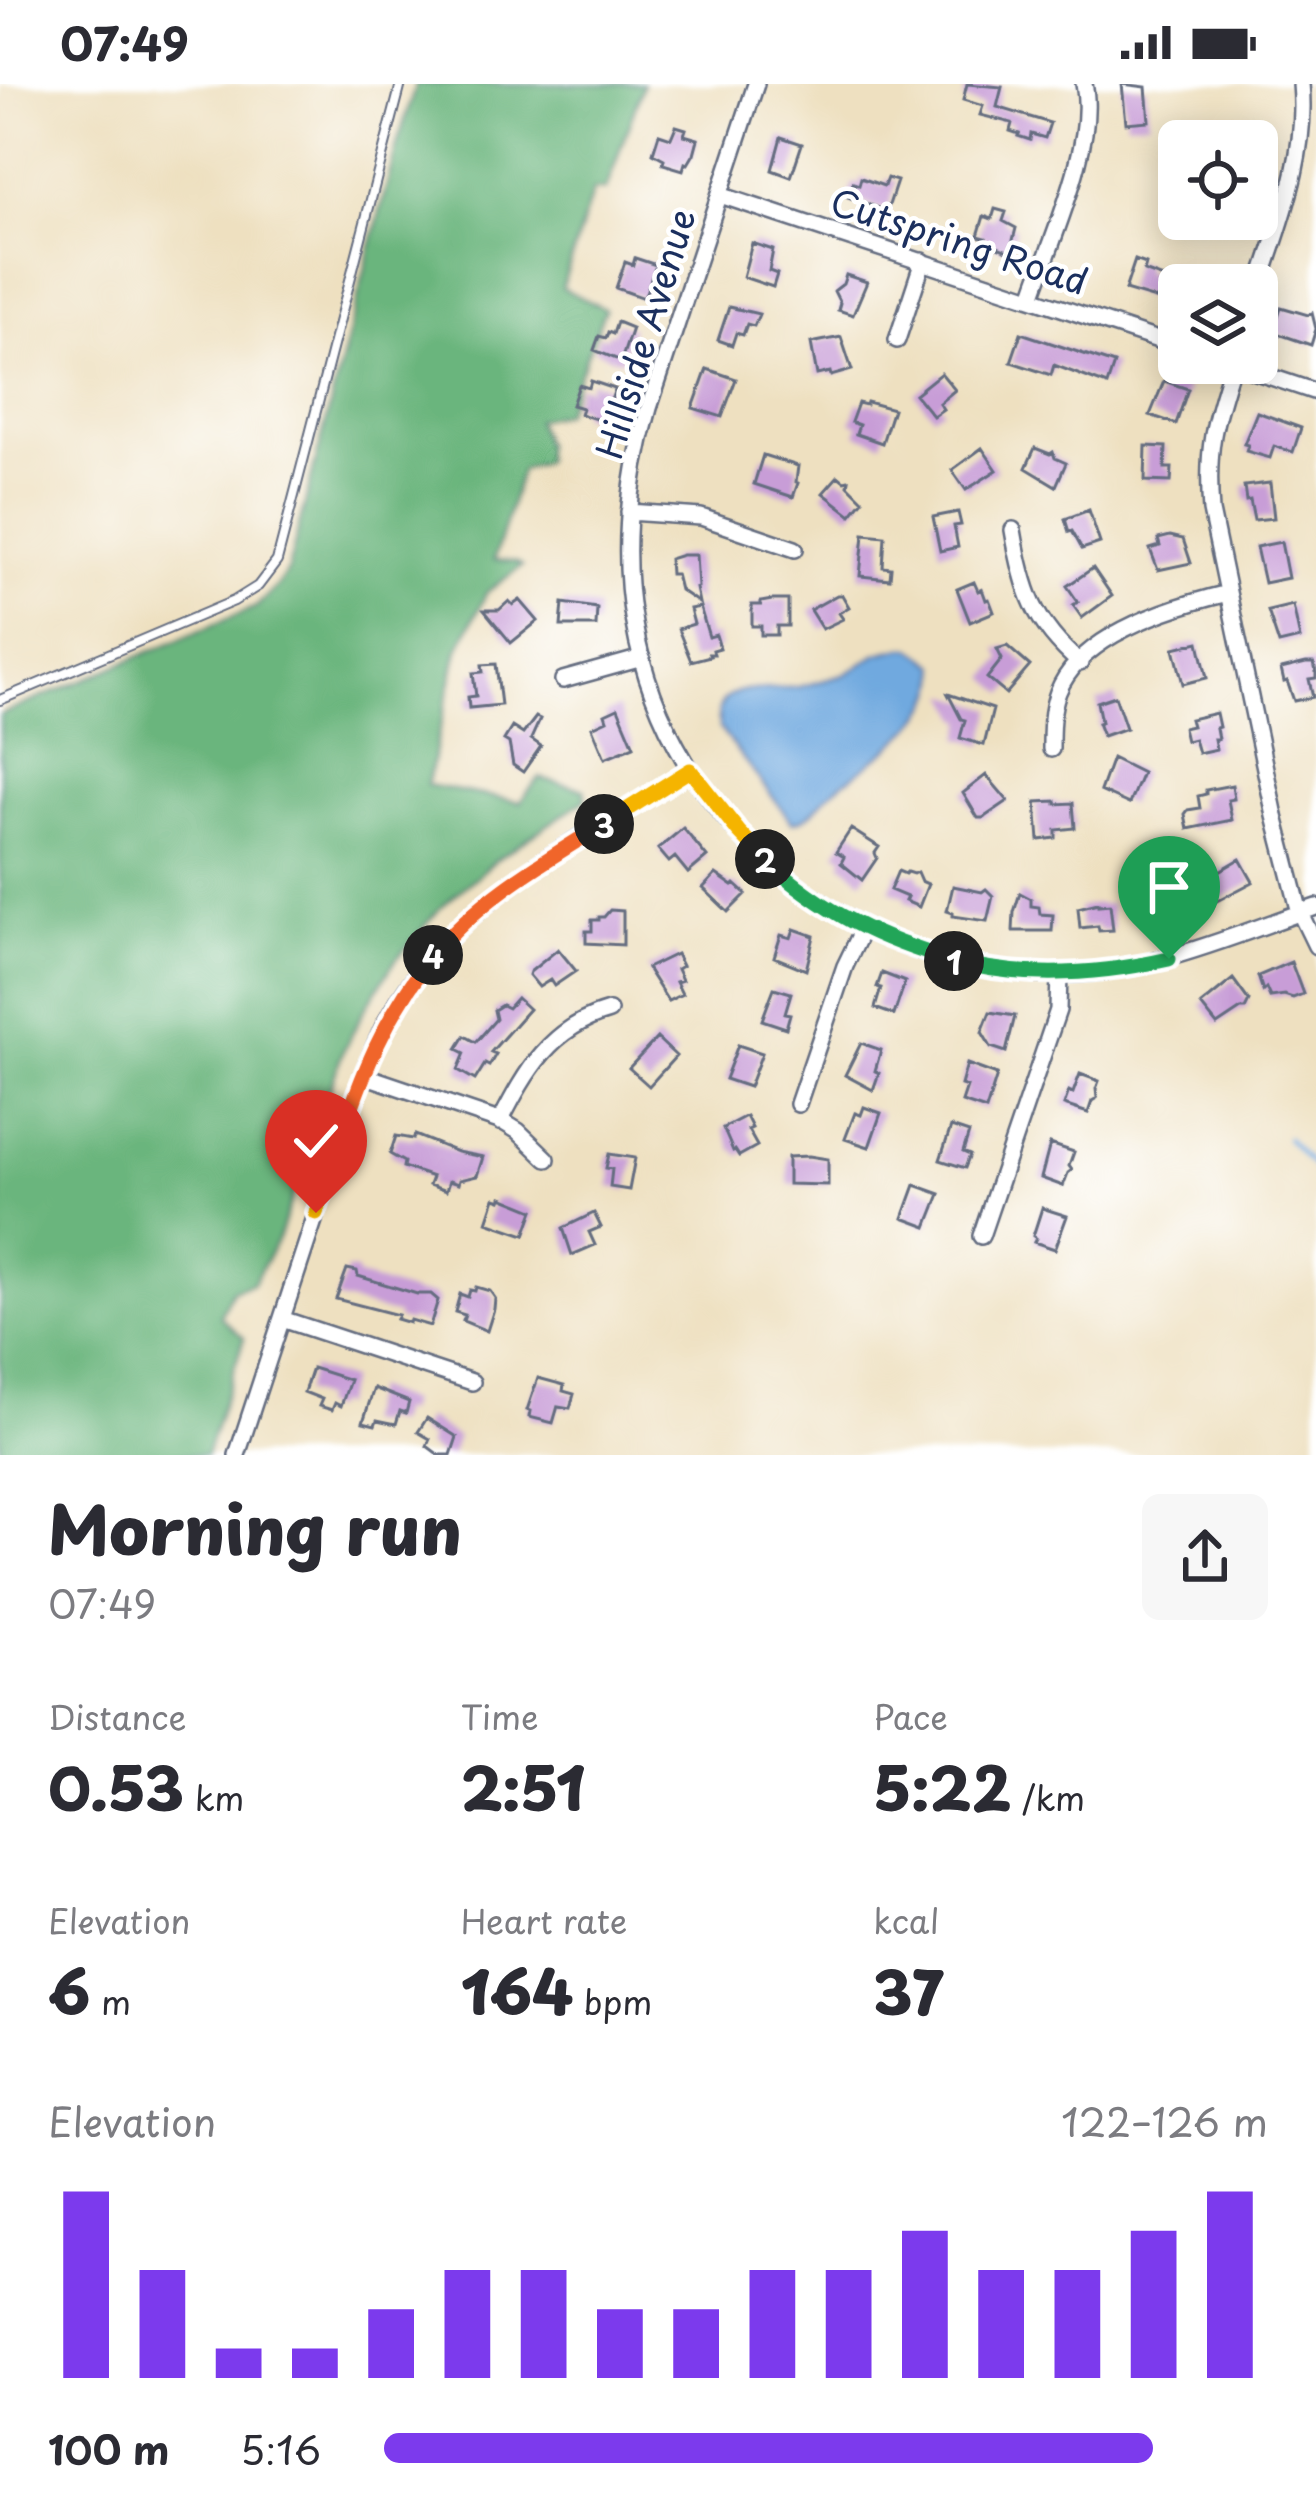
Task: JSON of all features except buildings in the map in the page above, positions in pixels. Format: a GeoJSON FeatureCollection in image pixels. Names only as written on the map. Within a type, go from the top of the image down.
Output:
{"type":"FeatureCollection","features":[{"type":"Feature","properties":{"kind":"street","name":"Hillside Avenue"},"geometry":{"type":"LineString","coordinates":[[756,84],[649,408],[629,512],[627,567],[642,658],[690,770],[753,847],[816,900],[863,929],[974,967],[1059,974],[1111,970],[1169,959],[1308,910]]}},
{"type":"Feature","properties":{"kind":"street"},"geometry":{"type":"LineString","coordinates":[[1031,297],[1085,137],[1084,84]]}},
{"type":"Feature","properties":{"kind":"street"},"geometry":{"type":"LineString","coordinates":[[1267,264],[1309,135],[1300,84]]}},
{"type":"Feature","properties":{"kind":"street","name":"Cutspring Road"},"geometry":{"type":"LineString","coordinates":[[720,195],[1158,340]]}},
{"type":"Feature","properties":{"kind":"street"},"geometry":{"type":"LineString","coordinates":[[897,340],[923,261]]}},
{"type":"Feature","properties":{"kind":"street"},"geometry":{"type":"LineString","coordinates":[[1278,379],[1316,392]]}},
{"type":"Feature","properties":{"kind":"street"},"geometry":{"type":"LineString","coordinates":[[1226,384],[1211,432],[1211,511],[1275,816],[1316,946]]}},
{"type":"Feature","properties":{"kind":"street"},"geometry":{"type":"LineString","coordinates":[[629,512],[701,517],[795,549]]}},
{"type":"Feature","properties":{"kind":"street"},"geometry":{"type":"LineString","coordinates":[[1013,530],[1021,577],[1034,610],[1057,642],[1080,663]]}},
{"type":"Feature","properties":{"kind":"street"},"geometry":{"type":"LineString","coordinates":[[1051,749],[1058,694],[1080,663],[1145,618],[1228,593]]}},
{"type":"Feature","properties":{"kind":"street"},"geometry":{"type":"LineString","coordinates":[[563,680],[642,658]]}},
{"type":"Feature","properties":{"kind":"street"},"geometry":{"type":"LineString","coordinates":[[237,1455],[363,1075],[394,1010],[439,948],[470,916],[519,877],[690,770]]}},
{"type":"Feature","properties":{"kind":"street"},"geometry":{"type":"LineString","coordinates":[[798,1104],[845,966],[863,929]]}},
{"type":"Feature","properties":{"kind":"street"},"geometry":{"type":"LineString","coordinates":[[981,1236],[1058,1010],[1059,974]]}},
{"type":"Feature","properties":{"kind":"street"},"geometry":{"type":"LineString","coordinates":[[500,1122],[529,1070],[553,1040],[587,1018],[609,1011]]}},
{"type":"Feature","properties":{"kind":"street"},"geometry":{"type":"LineString","coordinates":[[363,1075],[500,1122],[518,1131],[547,1159]]}},
{"type":"Feature","properties":{"kind":"street"},"geometry":{"type":"LineString","coordinates":[[282,1319],[472,1382]]}},
{"type":"Feature","properties":{"kind":"lane"},"geometry":{"type":"LineString","coordinates":[[0,700],[234,602],[258,586],[277,561],[401,84]]}},
{"type":"Feature","properties":{"kind":"green space"},"geometry":{"type":"Polygon","coordinates":[[[416,84],[643,84],[606,190],[593,190],[562,288],[605,309],[564,413],[536,420],[544,462],[521,470],[494,560],[522,566],[487,592],[458,650],[427,785],[520,802],[539,778],[584,789],[586,799],[497,859],[441,907],[395,961],[363,1012],[343,1051],[278,1239],[253,1283],[232,1290],[220,1316],[244,1338],[206,1455],[0,1455],[0,715],[256,607],[278,585],[288,569],[416,84]]]}},
{"type":"Feature","properties":{"kind":"water"},"geometry":{"type":"Polygon","coordinates":[[[912,648],[937,665],[931,702],[885,752],[810,814],[792,822],[720,729],[721,705],[741,691],[799,687],[844,675],[878,654],[912,648]]]}},
{"type":"Feature","properties":{"kind":"waterway"},"geometry":{"type":"LineString","coordinates":[[1287,1138],[1316,1170]]}},
{"type":"Feature","properties":{"kind":"route"},"geometry":{"type":"LineString","coordinates":[[316,1213],[367,1063],[416,976],[450,934],[519,877],[690,770],[753,847],[784,876],[842,917],[883,938],[974,967],[1046,974],[1131,968],[1169,959]]}}]}
